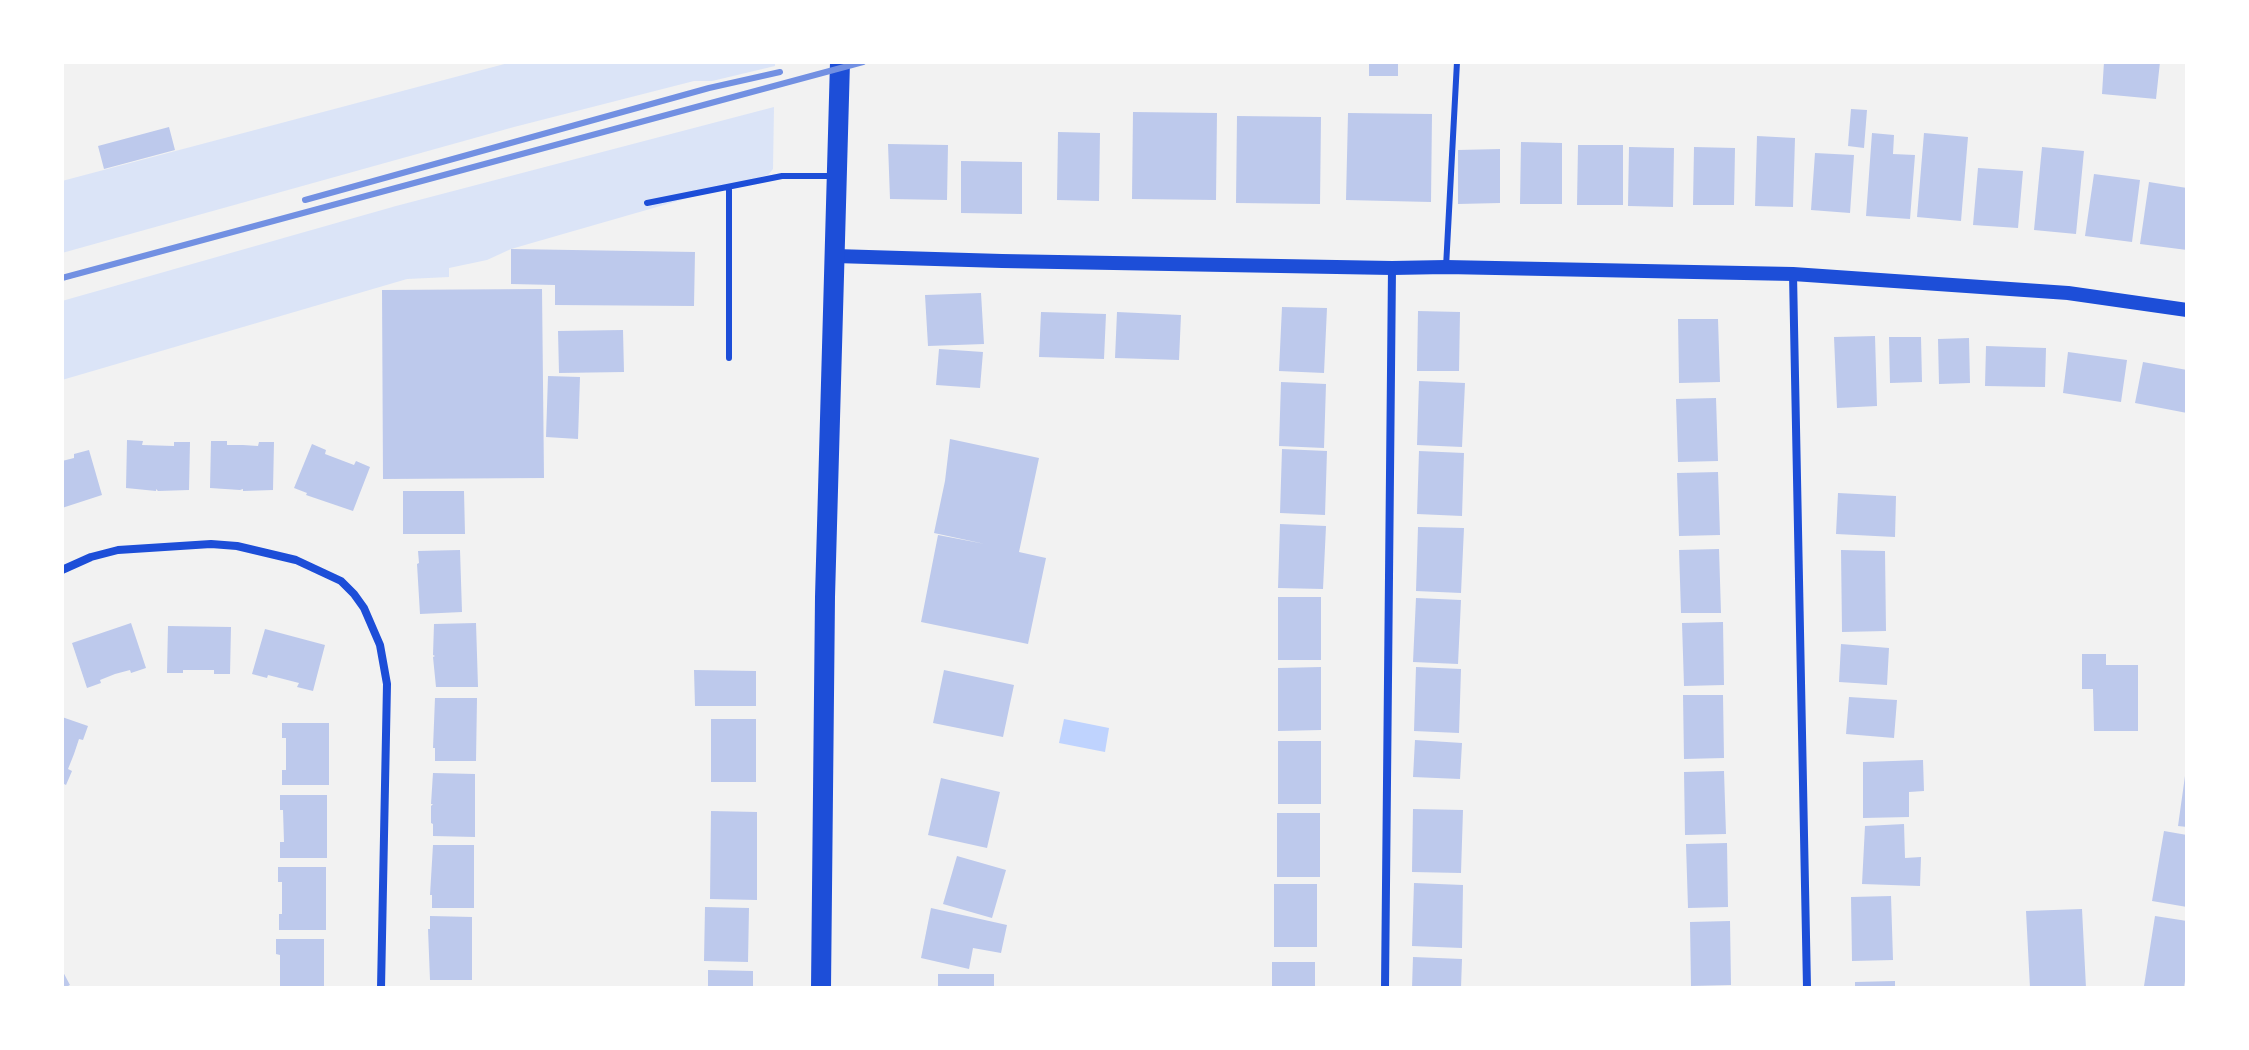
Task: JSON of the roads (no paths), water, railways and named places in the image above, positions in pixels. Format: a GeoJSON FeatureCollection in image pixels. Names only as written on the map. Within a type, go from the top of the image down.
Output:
{"type":"FeatureCollection","features":[{"type":"Feature","properties":{"kind":"main road"},"geometry":{"type":"LineString","coordinates":[[821,988],[825,612],[840,62]]}},
{"type":"Feature","properties":{"kind":"street"},"geometry":{"type":"LineString","coordinates":[[835,256],[1793,274],[2068,293],[2187,310]]}},
{"type":"Feature","properties":{"kind":"street"},"geometry":{"type":"LineString","coordinates":[[1385,988],[1392,268]]}},
{"type":"Feature","properties":{"kind":"street"},"geometry":{"type":"LineString","coordinates":[[1793,274],[1807,988]]}},
{"type":"Feature","properties":{"kind":"street"},"geometry":{"type":"LineString","coordinates":[[62,570],[91,557],[118,550],[197,544],[237,546],[296,560],[341,581],[359,601],[369,616],[380,645],[387,684],[381,988]]}},
{"type":"Feature","properties":{"kind":"lane"},"geometry":{"type":"LineString","coordinates":[[1446,267],[1457,62]]}},
{"type":"Feature","properties":{"kind":"lane"},"geometry":{"type":"LineString","coordinates":[[647,203],[782,176],[836,176]]}},
{"type":"Feature","properties":{"kind":"lane"},"geometry":{"type":"LineString","coordinates":[[729,187],[729,358]]}},
{"type":"Feature","properties":{"kind":"water"},"geometry":{"type":"Polygon","coordinates":[[[1064,719],[1109,728],[1105,752],[1059,743],[1064,719]]]}},
{"type":"Feature","properties":{"kind":"railway"},"geometry":{"type":"LineString","coordinates":[[62,278],[863,62]]}},
{"type":"Feature","properties":{"kind":"railway"},"geometry":{"type":"LineString","coordinates":[[305,200],[709,88],[780,72]]}}]}
